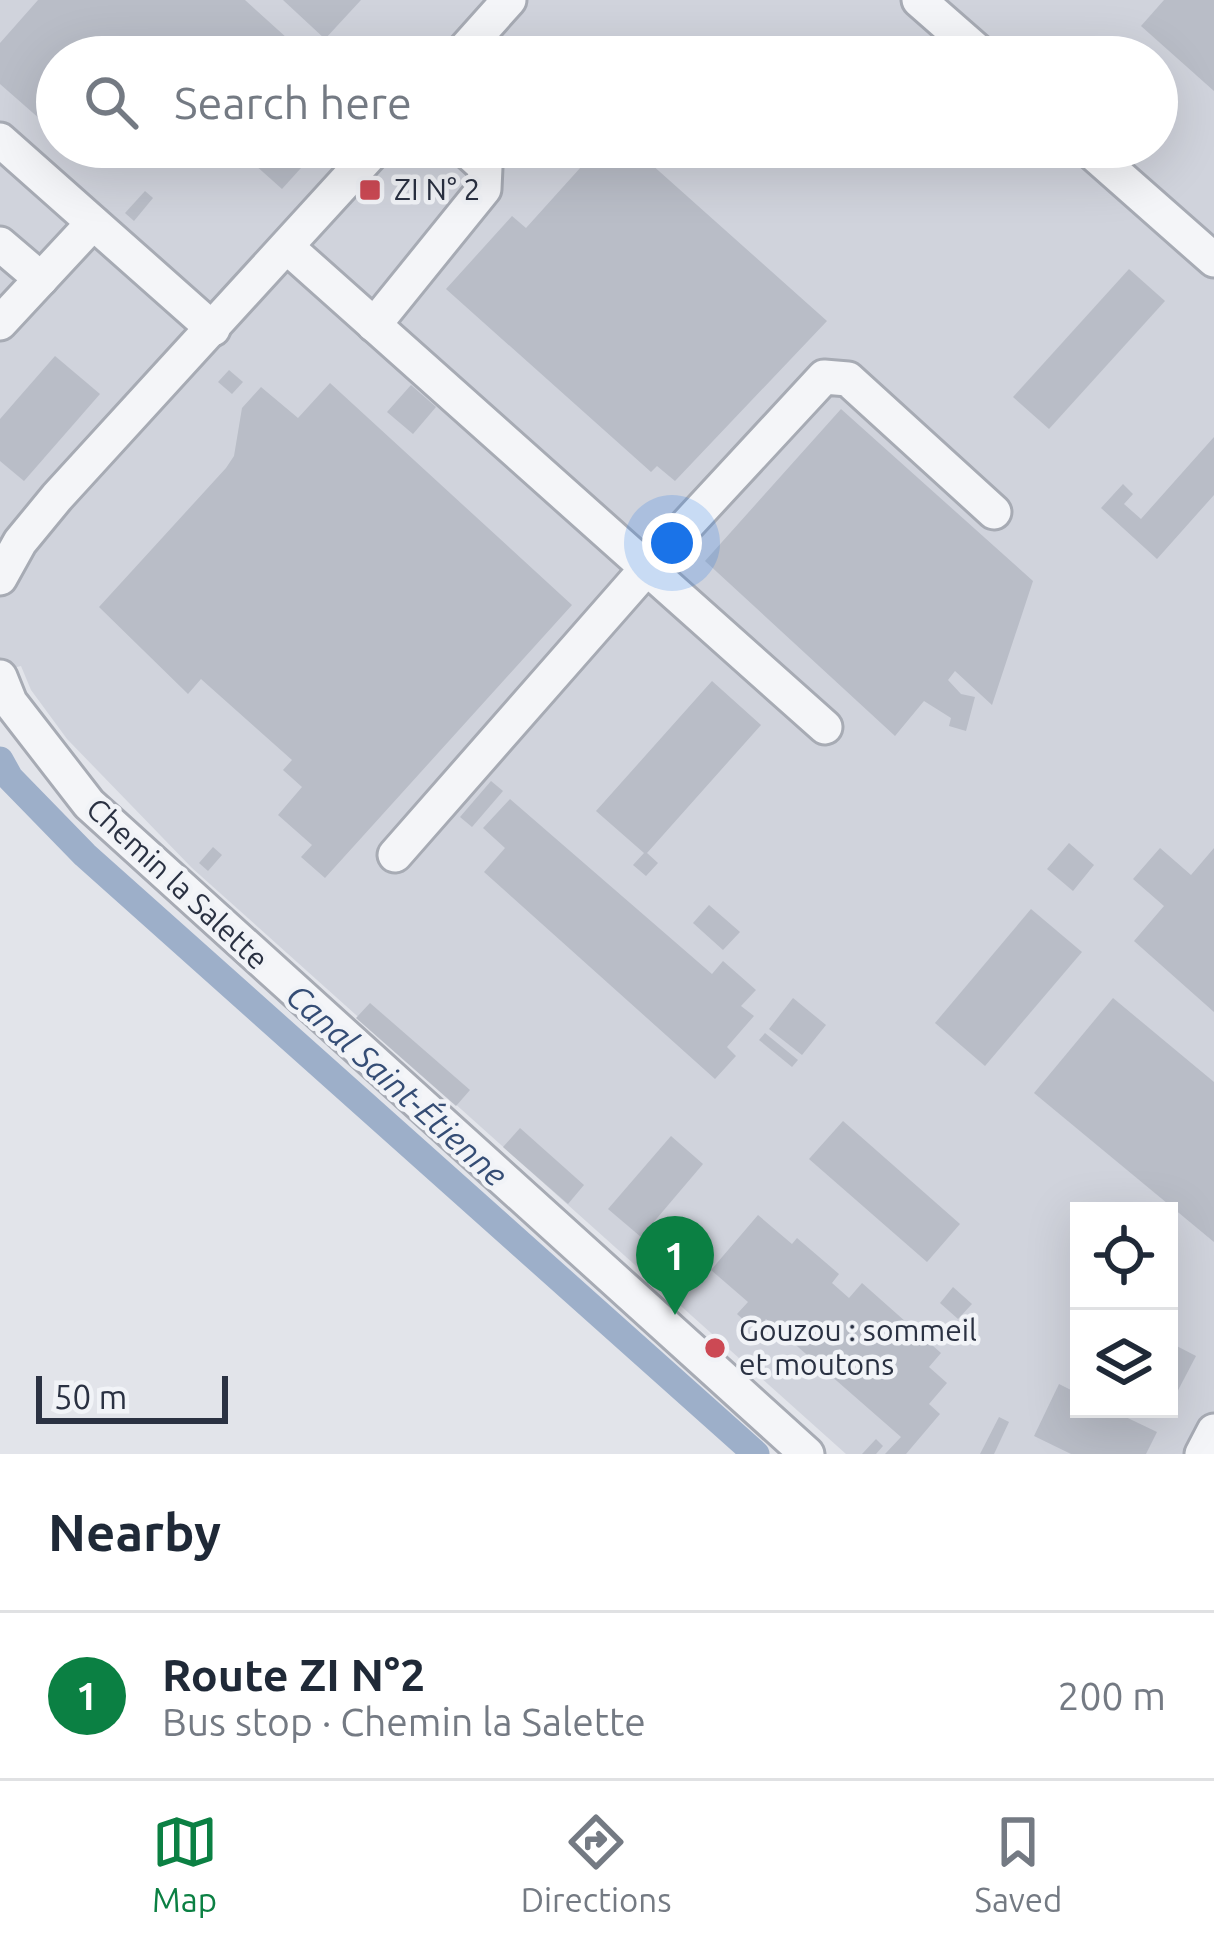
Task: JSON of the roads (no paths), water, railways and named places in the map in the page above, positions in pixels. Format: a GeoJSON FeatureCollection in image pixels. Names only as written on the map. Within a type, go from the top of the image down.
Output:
{"type":"FeatureCollection","features":[{"type":"Feature","properties":{"kind":"street"},"geometry":{"type":"LineString","coordinates":[[477,36],[509,0]]}},
{"type":"Feature","properties":{"kind":"street"},"geometry":{"type":"LineString","coordinates":[[919,0],[960,36]]}},
{"type":"Feature","properties":{"kind":"street"},"geometry":{"type":"LineString","coordinates":[[0,140],[213,329]]}},
{"type":"Feature","properties":{"kind":"street"},"geometry":{"type":"LineString","coordinates":[[0,578],[20,542],[57,497],[358,168]]}},
{"type":"Feature","properties":{"kind":"street"},"geometry":{"type":"LineString","coordinates":[[374,325],[484,189],[485,168]]}},
{"type":"Feature","properties":{"kind":"street"},"geometry":{"type":"LineString","coordinates":[[1110,168],[1214,260]]}},
{"type":"Feature","properties":{"kind":"street"},"geometry":{"type":"LineString","coordinates":[[0,323],[93,223]]}},
{"type":"Feature","properties":{"kind":"street"},"geometry":{"type":"LineString","coordinates":[[0,244],[41,279]]}},
{"type":"Feature","properties":{"kind":"street"},"geometry":{"type":"LineString","coordinates":[[287,247],[825,727]]}},
{"type":"Feature","properties":{"kind":"street"},"geometry":{"type":"LineString","coordinates":[[395,855],[647,568],[832,375],[848,379],[994,512]]}},
{"type":"Feature","properties":{"kind":"street","name":"Chemin la Salette"},"geometry":{"type":"LineString","coordinates":[[0,677],[23,719],[106,820],[808,1454]]}},
{"type":"Feature","properties":{"kind":"street"},"geometry":{"type":"LineString","coordinates":[[1202,1454],[1214,1431]]}},
{"type":"Feature","properties":{"kind":"waterway","name":"Canal Saint-Étienne"},"geometry":{"type":"LineString","coordinates":[[0,760],[10,778],[85,855],[756,1454]]}},
{"type":"Feature","properties":{"kind":"place","name":"ZI N° 2"},"geometry":{"type":"Point","coordinates":[370,190]}},
{"type":"Feature","properties":{"kind":"place","name":"Route ZI N°2"},"geometry":{"type":"Point","coordinates":[675,1315]}},
{"type":"Feature","properties":{"kind":"place","name":"Gouzou : sommeil et moutons"},"geometry":{"type":"Point","coordinates":[715,1348]}}]}
